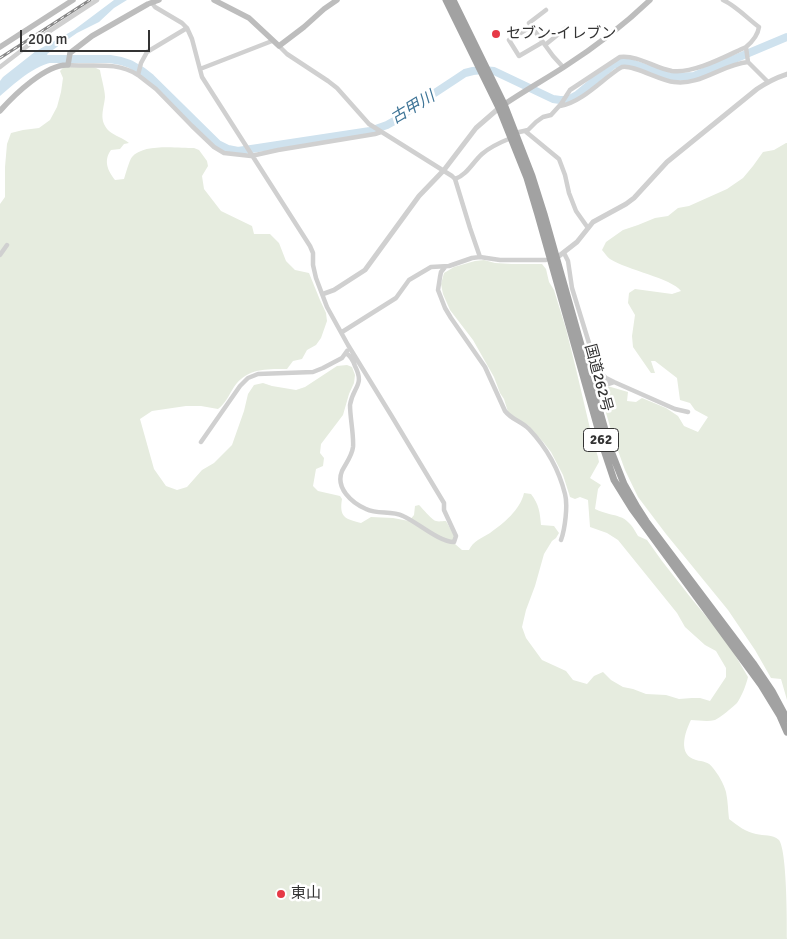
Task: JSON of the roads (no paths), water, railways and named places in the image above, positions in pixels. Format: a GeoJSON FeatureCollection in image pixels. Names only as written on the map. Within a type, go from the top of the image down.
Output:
{"type":"FeatureCollection","features":[{"type":"Feature","properties":{"kind":"highway","name":"国道262号"},"geometry":{"type":"LineString","coordinates":[[446,0],[501,106],[532,176],[544,214],[588,381],[599,432],[611,472],[623,496],[641,523],[761,685],[780,716],[787,732]]}},
{"type":"Feature","properties":{"kind":"highway","name":"国道262号"},"geometry":{"type":"LineString","coordinates":[[453,0],[481,66]]}},
{"type":"Feature","properties":{"kind":"highway","name":"国道262号"},"geometry":{"type":"LineString","coordinates":[[588,381],[611,452],[631,496],[646,521],[763,677],[787,719]]}},
{"type":"Feature","properties":{"kind":"main road"},"geometry":{"type":"LineString","coordinates":[[0,47],[73,0]]}},
{"type":"Feature","properties":{"kind":"main road"},"geometry":{"type":"LineString","coordinates":[[0,111],[33,80],[57,66],[69,64],[70,55],[73,51],[92,36],[150,2],[158,0]]}},
{"type":"Feature","properties":{"kind":"main road"},"geometry":{"type":"LineString","coordinates":[[214,0],[249,18],[279,46],[337,0]]}},
{"type":"Feature","properties":{"kind":"main road"},"geometry":{"type":"LineString","coordinates":[[501,106],[563,67],[616,30],[650,0]]}},
{"type":"Feature","properties":{"kind":"street"},"geometry":{"type":"LineString","coordinates":[[0,66],[97,0]]}},
{"type":"Feature","properties":{"kind":"street"},"geometry":{"type":"LineString","coordinates":[[455,179],[461,177],[481,154],[513,135],[528,130],[543,117],[552,115],[570,90],[620,57],[627,56],[673,71],[683,71],[700,67],[746,48],[759,27],[723,0]]}},
{"type":"Feature","properties":{"kind":"street"},"geometry":{"type":"LineString","coordinates":[[150,2],[187,28],[192,39],[202,78],[310,246],[313,253],[314,272],[327,307],[444,504],[444,510],[456,536],[454,542],[439,538],[418,524],[393,512],[367,510],[356,504],[345,493],[341,484],[341,477],[353,447],[350,405],[360,378],[352,358],[346,353]]}},
{"type":"Feature","properties":{"kind":"street"},"geometry":{"type":"LineString","coordinates":[[546,10],[529,23],[563,67]]}},
{"type":"Feature","properties":{"kind":"street"},"geometry":{"type":"LineString","coordinates":[[532,26],[509,40],[519,56],[544,44],[566,28]]}},
{"type":"Feature","properties":{"kind":"street"},"geometry":{"type":"LineString","coordinates":[[138,74],[147,52],[187,28]]}},
{"type":"Feature","properties":{"kind":"street"},"geometry":{"type":"LineString","coordinates":[[200,69],[272,40]]}},
{"type":"Feature","properties":{"kind":"street"},"geometry":{"type":"LineString","coordinates":[[279,46],[337,88],[369,124],[444,170],[455,179],[480,257]]}},
{"type":"Feature","properties":{"kind":"street"},"geometry":{"type":"LineString","coordinates":[[746,48],[750,64],[768,82]]}},
{"type":"Feature","properties":{"kind":"street"},"geometry":{"type":"LineString","coordinates":[[560,105],[562,106],[576,100],[622,67],[632,68],[664,80],[684,82],[709,76],[748,60]]}},
{"type":"Feature","properties":{"kind":"street"},"geometry":{"type":"LineString","coordinates":[[69,64],[116,66],[131,70],[156,89],[192,126],[220,151],[232,155],[251,155],[381,132]]}},
{"type":"Feature","properties":{"kind":"street"},"geometry":{"type":"LineString","coordinates":[[558,256],[577,242],[588,228],[601,218],[634,198],[667,162],[768,82],[787,74]]}},
{"type":"Feature","properties":{"kind":"street"},"geometry":{"type":"LineString","coordinates":[[323,294],[334,290],[365,270],[419,196],[444,170],[476,128],[501,106]]}},
{"type":"Feature","properties":{"kind":"street"},"geometry":{"type":"LineString","coordinates":[[525,131],[559,159],[572,202],[588,228]]}},
{"type":"Feature","properties":{"kind":"street"},"geometry":{"type":"LineString","coordinates":[[0,255],[7,245]]}},
{"type":"Feature","properties":{"kind":"street"},"geometry":{"type":"LineString","coordinates":[[564,253],[568,261],[572,288],[597,370],[614,382],[675,409],[688,412]]}},
{"type":"Feature","properties":{"kind":"street"},"geometry":{"type":"LineString","coordinates":[[342,332],[396,298],[409,280],[431,267],[445,267],[480,257],[500,260],[546,260]]}},
{"type":"Feature","properties":{"kind":"street"},"geometry":{"type":"LineString","coordinates":[[445,267],[441,272],[438,290],[445,308],[486,366],[509,417],[524,424],[542,443],[558,474],[566,495],[561,540]]}},
{"type":"Feature","properties":{"kind":"street"},"geometry":{"type":"LineString","coordinates":[[201,442],[230,399],[248,378],[258,374],[313,372],[342,358],[346,353],[348,345]]}},
{"type":"Feature","properties":{"kind":"street"},"geometry":{"type":"LineString","coordinates":[[588,381],[596,380],[608,384],[614,382]]}},
{"type":"Feature","properties":{"kind":"water"},"geometry":{"type":"Polygon","coordinates":[[[114,0],[127,0],[114,8],[99,22],[77,33],[47,54],[49,58],[57,58],[61,61],[52,62],[36,69],[21,78],[0,96],[0,81],[3,77],[36,51],[74,30],[114,0]]]}},
{"type":"Feature","properties":{"kind":"waterway","name":"古甲川"},"geometry":{"type":"LineString","coordinates":[[49,59],[110,59],[130,64],[151,78],[218,144],[238,151],[370,131],[396,120],[465,73],[473,71],[494,71],[553,99],[568,100],[577,95],[613,65],[622,62],[631,63],[671,77],[694,76],[787,37]]}},
{"type":"Feature","properties":{"kind":"railway"},"geometry":{"type":"LineString","coordinates":[[0,58],[90,0]]}},
{"type":"Feature","properties":{"kind":"place","name":"セブン-イレブン"},"geometry":{"type":"Point","coordinates":[496,34]}},
{"type":"Feature","properties":{"kind":"place","name":"東山"},"geometry":{"type":"Point","coordinates":[281,894]}}]}
